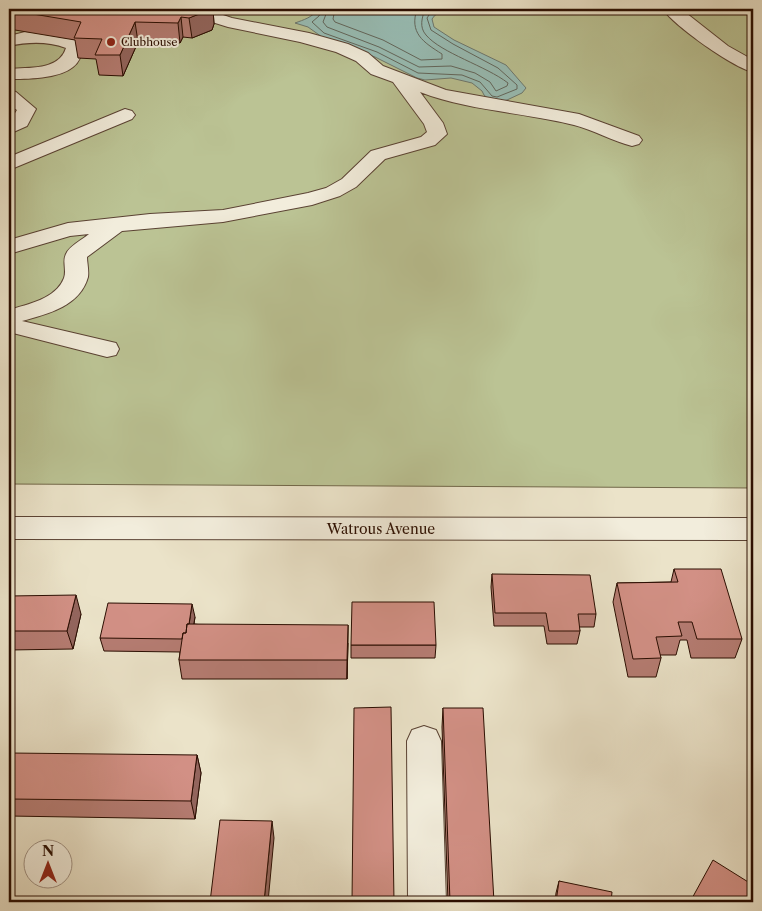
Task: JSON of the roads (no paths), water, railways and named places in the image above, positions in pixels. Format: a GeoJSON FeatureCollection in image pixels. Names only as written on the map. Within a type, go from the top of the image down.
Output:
{"type":"FeatureCollection","features":[{"type":"Feature","properties":{"kind":"street"},"geometry":{"type":"LineString","coordinates":[[189,9],[228,22],[303,37],[342,48],[362,57],[377,70],[459,99],[579,120],[632,140]]}},
{"type":"Feature","properties":{"kind":"street"},"geometry":{"type":"LineString","coordinates":[[671,9],[722,50],[753,67]]}},
{"type":"Feature","properties":{"kind":"street"},"geometry":{"type":"LineString","coordinates":[[9,41],[37,38],[62,40],[75,46],[73,55],[67,64],[51,69],[9,75],[13,86],[9,95],[27,109],[20,122],[9,128]]}},
{"type":"Feature","properties":{"kind":"street"},"geometry":{"type":"LineString","coordinates":[[15,246],[68,230],[223,216],[285,206],[343,188],[378,155],[428,141],[437,134],[433,123],[400,79]]}},
{"type":"Feature","properties":{"kind":"street"},"geometry":{"type":"LineString","coordinates":[[9,164],[126,115]]}},
{"type":"Feature","properties":{"kind":"street"},"geometry":{"type":"LineString","coordinates":[[9,317],[37,310],[60,299],[75,278],[77,272],[75,258],[77,254],[115,225]]}},
{"type":"Feature","properties":{"kind":"street"},"geometry":{"type":"LineString","coordinates":[[15,246],[53,246],[75,258]]}},
{"type":"Feature","properties":{"kind":"street"},"geometry":{"type":"LineString","coordinates":[[9,325],[107,349]]}},
{"type":"Feature","properties":{"kind":"street","name":"Watrous Avenue"},"geometry":{"type":"LineString","coordinates":[[9,528],[753,529]]}},
{"type":"Feature","properties":{"kind":"street"},"geometry":{"type":"LineString","coordinates":[[424,741],[427,902]]}},
{"type":"Feature","properties":{"kind":"water"},"geometry":{"type":"Polygon","coordinates":[[[317,9],[489,9],[483,11],[443,11],[432,19],[434,27],[454,40],[506,65],[526,88],[522,93],[498,102],[491,101],[472,83],[451,78],[425,80],[417,78],[375,57],[322,37],[308,27],[295,23],[311,16],[317,9]]]}},
{"type":"Feature","properties":{"kind":"place","name":"Clubhouse"},"geometry":{"type":"Point","coordinates":[111,42]}}]}
